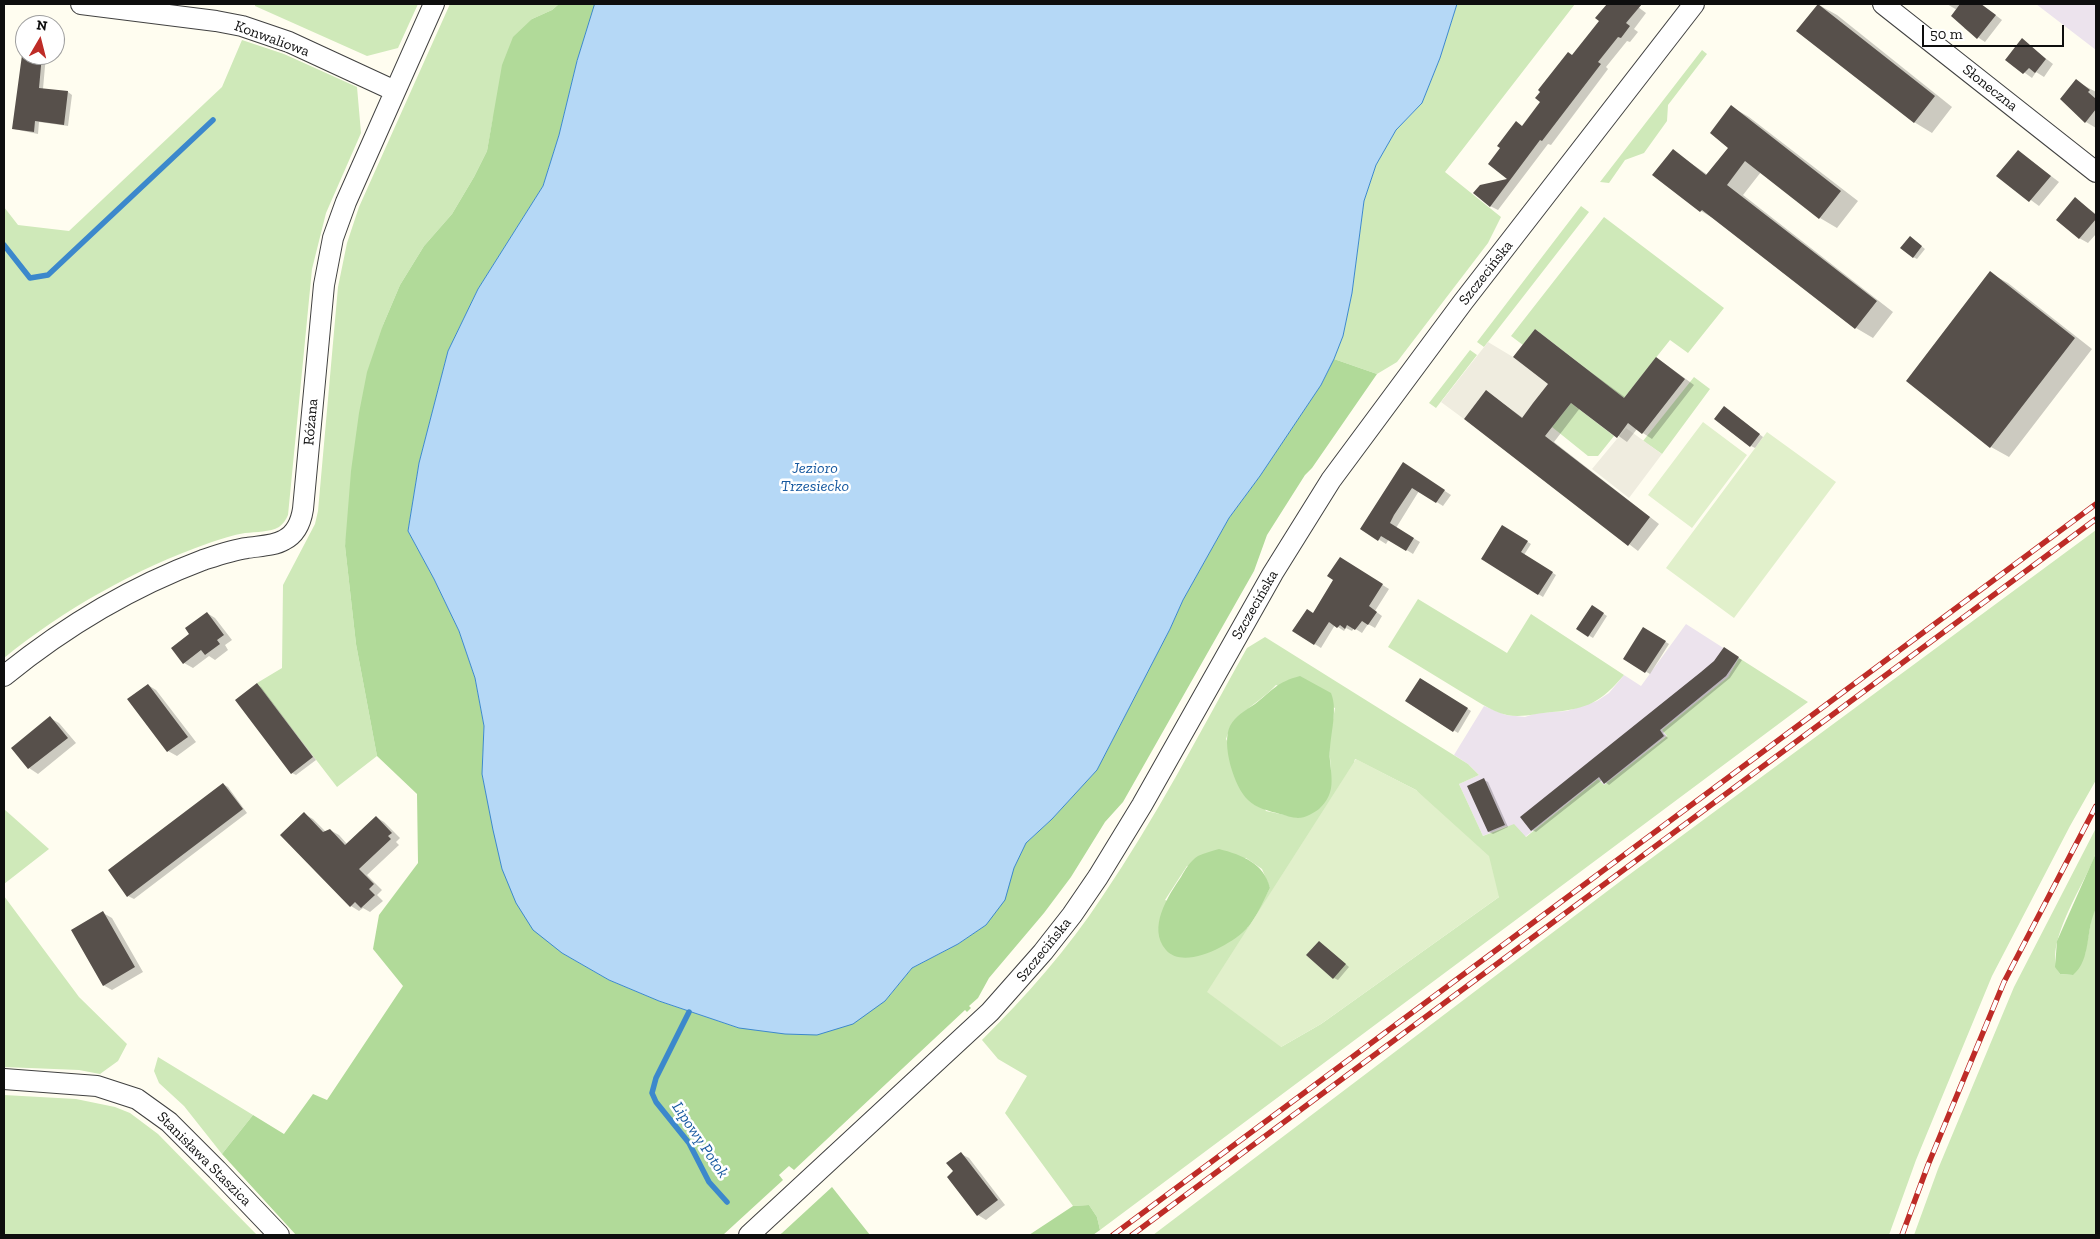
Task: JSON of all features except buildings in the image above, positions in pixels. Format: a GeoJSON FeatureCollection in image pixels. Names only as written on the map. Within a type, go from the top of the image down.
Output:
{"type":"FeatureCollection","features":[{"type":"Feature","properties":{"kind":"street","name":"Konwaliowa"},"geometry":{"type":"LineString","coordinates":[[81,4],[242,26],[289,42],[395,91]]}},
{"type":"Feature","properties":{"kind":"street","name":"Różana"},"geometry":{"type":"LineString","coordinates":[[4,676],[71,627],[182,568],[213,556],[279,543],[296,530],[302,520],[328,258],[340,218],[434,4]]}},
{"type":"Feature","properties":{"kind":"street","name":"Szczecińska"},"geometry":{"type":"LineString","coordinates":[[749,1235],[990,1012],[1043,952],[1072,915],[1094,884],[1142,805],[1273,573],[1331,480],[1463,302],[1694,4]]}},
{"type":"Feature","properties":{"kind":"street","name":"Słoneczna"},"geometry":{"type":"LineString","coordinates":[[1883,4],[2096,172]]}},
{"type":"Feature","properties":{"kind":"street","name":"Stanisława Staszica"},"geometry":{"type":"LineString","coordinates":[[4,1080],[97,1086],[137,1099],[169,1122],[279,1235]]}},
{"type":"Feature","properties":{"kind":"shaded area"},"geometry":{"type":"Polygon","coordinates":[[[2036,4],[2096,4],[2096,50],[2036,4]]]}},
{"type":"Feature","properties":{"kind":"shaded area"},"geometry":{"type":"Polygon","coordinates":[[[1488,342],[1513,357],[1548,384],[1522,418],[1480,398],[1464,419],[1441,402],[1488,342]]]}},
{"type":"Feature","properties":{"kind":"shaded area"},"geometry":{"type":"Polygon","coordinates":[[[1626,428],[1662,454],[1629,498],[1592,469],[1626,428]]]}},
{"type":"Feature","properties":{"kind":"shaded area"},"geometry":{"type":"Polygon","coordinates":[[[1686,624],[1739,658],[1728,677],[1662,730],[1667,735],[1604,786],[1598,779],[1525,837],[1506,826],[1483,836],[1459,784],[1479,775],[1468,764],[1454,755],[1484,706],[1506,715],[1525,717],[1537,713],[1567,711],[1597,701],[1609,693],[1624,675],[1641,686],[1686,624]]]}},
{"type":"Feature","properties":{"kind":"green space"},"geometry":{"type":"Polygon","coordinates":[[[255,4],[418,4],[398,48],[367,56],[255,6],[255,4]]]}},
{"type":"Feature","properties":{"kind":"green space"},"geometry":{"type":"Polygon","coordinates":[[[450,4],[559,4],[552,10],[532,19],[493,118],[487,151],[452,214],[424,246],[400,285],[383,325],[345,546],[356,644],[377,756],[337,787],[257,683],[282,668],[283,585],[315,524],[318,511],[338,287],[347,243],[359,207],[450,4]]]}},
{"type":"Feature","properties":{"kind":"green space"},"geometry":{"type":"Polygon","coordinates":[[[559,4],[595,4],[577,61],[559,135],[543,186],[478,289],[448,351],[419,463],[408,531],[459,631],[475,678],[484,726],[482,774],[502,869],[562,953],[609,980],[659,1001],[739,1028],[885,1001],[912,968],[958,944],[986,925],[1026,843],[1052,819],[1097,770],[1183,600],[1229,518],[1260,476],[1321,385],[1334,359],[1377,374],[1312,468],[1305,475],[1267,535],[1254,571],[1123,802],[1105,822],[1071,877],[1044,913],[989,978],[978,998],[969,1006],[971,1008],[967,1012],[965,1010],[794,1170],[789,1166],[779,1175],[783,1180],[723,1235],[296,1235],[222,1154],[253,1115],[284,1134],[313,1094],[327,1100],[403,986],[373,949],[379,915],[418,863],[417,794],[377,756],[356,644],[345,546],[351,471],[367,372],[383,325],[400,285],[424,246],[452,214],[487,151],[502,65],[513,37],[532,19],[552,10],[559,4]]]}},
{"type":"Feature","properties":{"kind":"green space"},"geometry":{"type":"Polygon","coordinates":[[[1457,4],[1575,4],[1445,172],[1501,217],[1488,243],[1397,362],[1377,374],[1334,359],[1343,336],[1352,293],[1364,201],[1376,165],[1396,130],[1422,103],[1440,58],[1457,4]]]}},
{"type":"Feature","properties":{"kind":"green space"},"geometry":{"type":"Polygon","coordinates":[[[242,40],[284,54],[357,87],[361,133],[326,213],[312,269],[288,515],[283,523],[275,529],[240,534],[209,543],[182,553],[128,578],[51,623],[4,658],[4,207],[18,225],[69,231],[222,87],[242,40]]]}},
{"type":"Feature","properties":{"kind":"green space"},"geometry":{"type":"Polygon","coordinates":[[[1702,50],[1707,54],[1668,105],[1667,121],[1644,153],[1625,160],[1609,183],[1600,182],[1702,50]]]}},
{"type":"Feature","properties":{"kind":"green space"},"geometry":{"type":"Polygon","coordinates":[[[1581,206],[1589,212],[1484,347],[1477,342],[1581,206]]]}},
{"type":"Feature","properties":{"kind":"green space"},"geometry":{"type":"Polygon","coordinates":[[[1604,217],[1724,308],[1688,353],[1670,340],[1624,398],[1535,329],[1523,345],[1511,336],[1604,217]]]}},
{"type":"Feature","properties":{"kind":"green space"},"geometry":{"type":"Polygon","coordinates":[[[1470,350],[1477,355],[1436,408],[1429,403],[1470,350]]]}},
{"type":"Feature","properties":{"kind":"green space"},"geometry":{"type":"Polygon","coordinates":[[[1694,377],[1710,389],[1662,454],[1643,441],[1694,377]]]}},
{"type":"Feature","properties":{"kind":"green space"},"geometry":{"type":"Polygon","coordinates":[[[1571,403],[1614,436],[1598,456],[1588,456],[1552,427],[1571,403]]]}},
{"type":"Feature","properties":{"kind":"green space"},"geometry":{"type":"Polygon","coordinates":[[[1703,422],[1747,455],[1692,528],[1648,495],[1703,422]]]}},
{"type":"Feature","properties":{"kind":"green space"},"geometry":{"type":"Polygon","coordinates":[[[1767,432],[1836,482],[1734,618],[1666,568],[1767,432]]]}},
{"type":"Feature","properties":{"kind":"green space"},"geometry":{"type":"Polygon","coordinates":[[[2096,530],[2096,780],[1992,976],[1916,1160],[1889,1235],[1153,1235],[1626,877],[2096,530]]]}},
{"type":"Feature","properties":{"kind":"green space"},"geometry":{"type":"Polygon","coordinates":[[[1418,599],[1507,653],[1531,614],[1624,675],[1601,698],[1575,709],[1524,716],[1507,715],[1494,711],[1388,647],[1418,599]]]}},
{"type":"Feature","properties":{"kind":"green space"},"geometry":{"type":"Polygon","coordinates":[[[1265,637],[1468,764],[1479,775],[1459,784],[1483,836],[1514,824],[1526,837],[1598,779],[1604,785],[1667,736],[1662,730],[1728,677],[1739,658],[1808,702],[1100,1230],[1097,1217],[1089,1205],[1073,1206],[1005,1113],[1027,1076],[998,1059],[982,1040],[1046,972],[1102,897],[1141,837],[1247,648],[1265,637]],[[1276,685],[1241,715],[1226,739],[1266,811],[1299,818],[1331,772],[1329,743],[1335,708],[1276,685]],[[1355,759],[1281,1047],[1321,1024],[1499,897],[1416,790],[1355,759]],[[1246,858],[1187,866],[1165,900],[1247,928],[1270,888],[1262,869],[1246,858]]]}},
{"type":"Feature","properties":{"kind":"green space"},"geometry":{"type":"Polygon","coordinates":[[[1300,676],[1331,693],[1334,717],[1330,753],[1332,781],[1328,798],[1319,809],[1309,815],[1298,818],[1263,809],[1248,800],[1234,776],[1230,765],[1227,743],[1230,726],[1238,716],[1280,684],[1300,676]]]}},
{"type":"Feature","properties":{"kind":"green space"},"geometry":{"type":"Polygon","coordinates":[[[1356,759],[1416,790],[1489,856],[1499,897],[1321,1024],[1281,1047],[1207,992],[1356,759]]]}},
{"type":"Feature","properties":{"kind":"green space"},"geometry":{"type":"Polygon","coordinates":[[[4,809],[49,849],[4,884],[4,809]]]}},
{"type":"Feature","properties":{"kind":"green space"},"geometry":{"type":"Polygon","coordinates":[[[2096,828],[2096,852],[2060,932],[2056,948],[2056,962],[2060,974],[2072,975],[2085,954],[2092,916],[2096,909],[2096,1235],[1914,1235],[1938,1169],[2014,987],[2096,828]]]}},
{"type":"Feature","properties":{"kind":"green space"},"geometry":{"type":"Polygon","coordinates":[[[1219,849],[1251,861],[1263,872],[1270,888],[1251,924],[1231,941],[1208,953],[1184,958],[1174,956],[1166,950],[1158,932],[1162,912],[1170,893],[1193,860],[1200,855],[1219,849]]]}},
{"type":"Feature","properties":{"kind":"green space"},"geometry":{"type":"Polygon","coordinates":[[[2096,853],[2096,909],[2090,926],[2086,952],[2083,961],[2073,975],[2060,974],[2055,967],[2057,941],[2096,853]]]}},
{"type":"Feature","properties":{"kind":"green space"},"geometry":{"type":"Polygon","coordinates":[[[4,896],[79,997],[127,1044],[118,1061],[100,1074],[79,1070],[4,1067],[4,896]]]}},
{"type":"Feature","properties":{"kind":"green space"},"geometry":{"type":"Polygon","coordinates":[[[158,1057],[253,1115],[222,1154],[184,1106],[159,1083],[154,1071],[158,1057]]]}},
{"type":"Feature","properties":{"kind":"green space"},"geometry":{"type":"Polygon","coordinates":[[[4,1095],[76,1099],[115,1107],[130,1113],[158,1134],[257,1235],[4,1235],[4,1095]]]}},
{"type":"Feature","properties":{"kind":"green space"},"geometry":{"type":"Polygon","coordinates":[[[832,1187],[870,1235],[779,1235],[782,1233],[832,1187]]]}},
{"type":"Feature","properties":{"kind":"green space"},"geometry":{"type":"Polygon","coordinates":[[[1089,1205],[1097,1217],[1100,1230],[1093,1235],[1029,1235],[1073,1206],[1089,1205]]]}},
{"type":"Feature","properties":{"kind":"water","name":"Jezioro Trzesiecko"},"geometry":{"type":"Polygon","coordinates":[[[595,4],[1457,4],[1440,58],[1422,103],[1396,130],[1376,165],[1364,201],[1352,293],[1343,336],[1334,359],[1321,385],[1260,476],[1229,518],[1183,600],[1097,770],[1052,819],[1026,843],[1014,868],[1005,900],[986,925],[958,944],[912,968],[885,1001],[853,1024],[817,1035],[785,1034],[739,1028],[659,1001],[609,980],[562,953],[533,930],[516,903],[502,869],[493,830],[482,774],[484,726],[475,678],[459,631],[408,531],[419,463],[448,351],[478,289],[543,186],[559,135],[577,61],[595,4]]]}},
{"type":"Feature","properties":{"kind":"waterway"},"geometry":{"type":"LineString","coordinates":[[4,245],[30,278],[48,275],[213,120]]}},
{"type":"Feature","properties":{"kind":"waterway","name":"Lipowy Potok"},"geometry":{"type":"LineString","coordinates":[[689,1012],[656,1078],[652,1093],[656,1102],[689,1143],[709,1182],[727,1202]]}},
{"type":"Feature","properties":{"kind":"railway"},"geometry":{"type":"LineString","coordinates":[[1113,1235],[2096,504]]}},
{"type":"Feature","properties":{"kind":"railway"},"geometry":{"type":"LineString","coordinates":[[1132,1235],[2096,519]]}},
{"type":"Feature","properties":{"kind":"railway"},"geometry":{"type":"LineString","coordinates":[[1902,1235],[1928,1165],[2004,982],[2096,806]]}}]}
